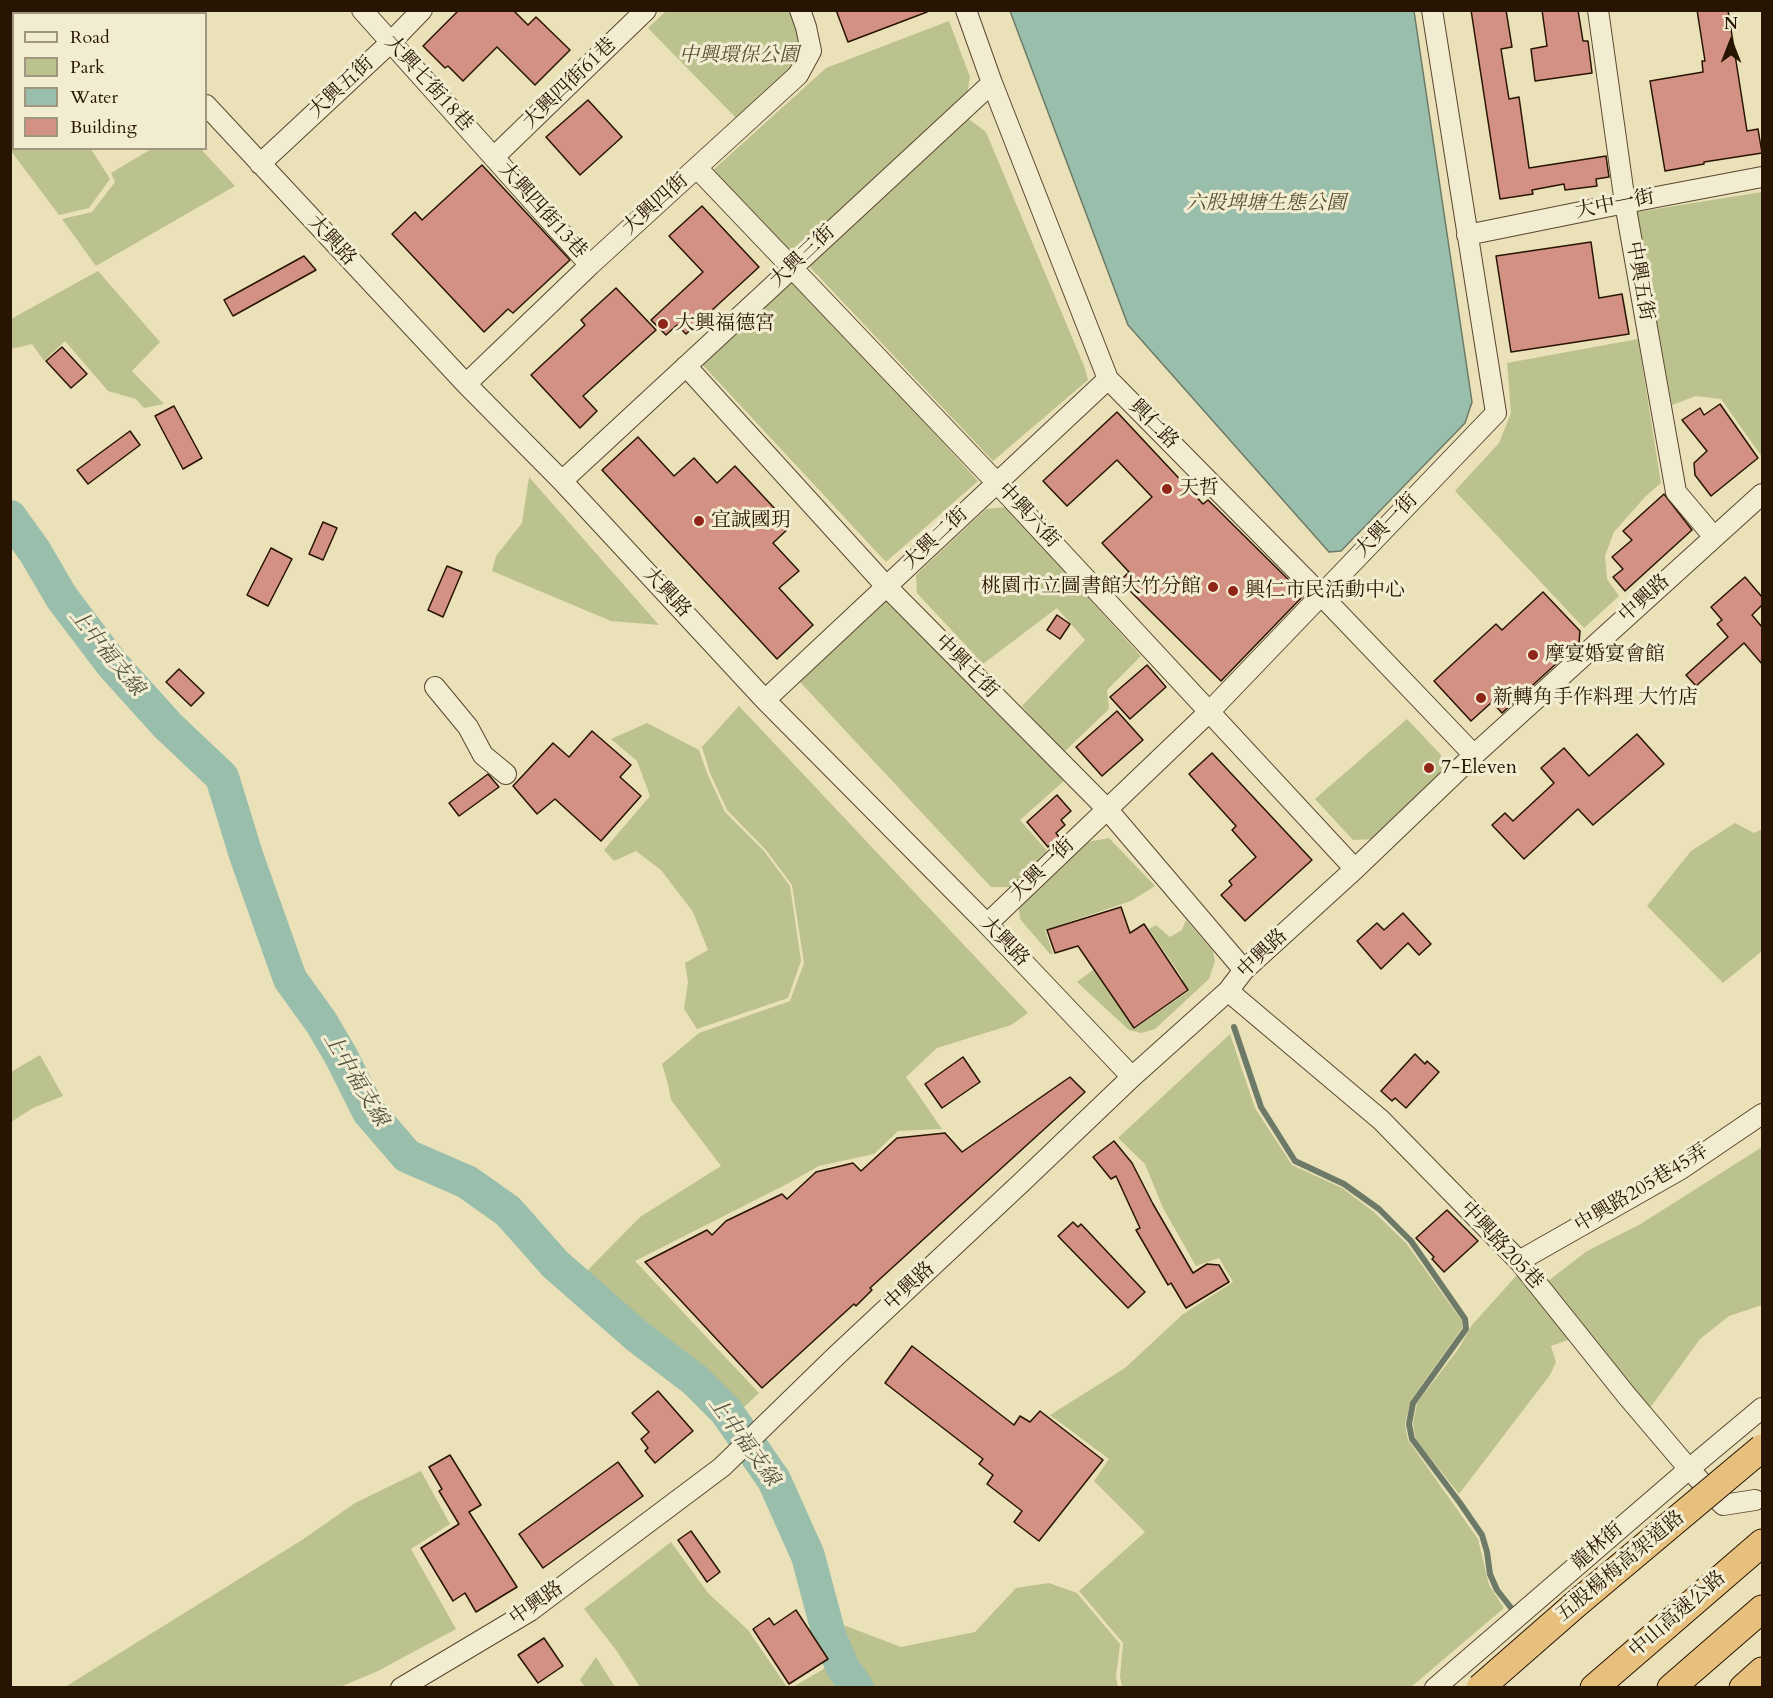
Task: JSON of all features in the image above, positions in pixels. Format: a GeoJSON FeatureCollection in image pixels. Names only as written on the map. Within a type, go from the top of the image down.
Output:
{"type":"FeatureCollection","features":[{"type":"Feature","properties":{"kind":"highway","name":"五股楊梅高架道路"},"geometry":{"type":"LineString","coordinates":[[1480,1688],[1762,1448]]}},
{"type":"Feature","properties":{"kind":"highway","name":"中山高速公路"},"geometry":{"type":"LineString","coordinates":[[1594,1688],[1762,1543]]}},
{"type":"Feature","properties":{"kind":"highway"},"geometry":{"type":"LineString","coordinates":[[1671,1688],[1762,1609]]}},
{"type":"Feature","properties":{"kind":"highway"},"geometry":{"type":"LineString","coordinates":[[1743,1688],[1762,1671]]}},
{"type":"Feature","properties":{"kind":"street","name":"大興七街18巷"},"geometry":{"type":"LineString","coordinates":[[362,10],[494,157]]}},
{"type":"Feature","properties":{"kind":"street","name":"大興五街"},"geometry":{"type":"LineString","coordinates":[[260,164],[391,42],[422,10]]}},
{"type":"Feature","properties":{"kind":"street","name":"大興四街61巷"},"geometry":{"type":"LineString","coordinates":[[494,157],[646,10]]}},
{"type":"Feature","properties":{"kind":"street","name":"大興四街"},"geometry":{"type":"LineString","coordinates":[[466,384],[590,265],[798,75],[811,51],[800,10]]}},
{"type":"Feature","properties":{"kind":"street","name":"興仁路"},"geometry":{"type":"LineString","coordinates":[[966,10],[992,83],[1108,379],[1321,595],[1474,755]]}},
{"type":"Feature","properties":{"kind":"street","name":"大興一街"},"geometry":{"type":"LineString","coordinates":[[987,924],[1210,711],[1496,413],[1432,10]]}},
{"type":"Feature","properties":{"kind":"street","name":"中興五街"},"geometry":{"type":"LineString","coordinates":[[1598,10],[1625,203],[1676,492],[1714,537]]}},
{"type":"Feature","properties":{"kind":"street","name":"大興三街"},"geometry":{"type":"LineString","coordinates":[[562,481],[992,83]]}},
{"type":"Feature","properties":{"kind":"street","name":"大興路"},"geometry":{"type":"LineString","coordinates":[[207,106],[466,384],[562,481],[765,700],[987,924],[1132,1077]]}},
{"type":"Feature","properties":{"kind":"street","name":"大興四街13巷"},"geometry":{"type":"LineString","coordinates":[[494,157],[590,265]]}},
{"type":"Feature","properties":{"kind":"street","name":"中興六街"},"geometry":{"type":"LineString","coordinates":[[697,168],[997,483],[1355,868]]}},
{"type":"Feature","properties":{"kind":"street","name":"大中一街"},"geometry":{"type":"LineString","coordinates":[[1467,235],[1762,177]]}},
{"type":"Feature","properties":{"kind":"street","name":"中興七街"},"geometry":{"type":"LineString","coordinates":[[686,366],[886,586],[1107,809],[1244,970]]}},
{"type":"Feature","properties":{"kind":"street","name":"大興二街"},"geometry":{"type":"LineString","coordinates":[[765,700],[1108,379]]}},
{"type":"Feature","properties":{"kind":"street","name":"中興路"},"geometry":{"type":"LineString","coordinates":[[401,1688],[530,1611],[722,1467],[836,1356],[1132,1077],[1227,992],[1244,970],[1474,755],[1762,494]]}},
{"type":"Feature","properties":{"kind":"street"},"geometry":{"type":"LineString","coordinates":[[435,687],[468,727],[483,755],[506,774]]}},
{"type":"Feature","properties":{"kind":"street","name":"中興路205巷"},"geometry":{"type":"LineString","coordinates":[[1227,992],[1381,1120],[1519,1261],[1627,1396],[1689,1469],[1723,1504],[1755,1500]]}},
{"type":"Feature","properties":{"kind":"street","name":"中興路205巷45弄"},"geometry":{"type":"LineString","coordinates":[[1519,1261],[1681,1169],[1762,1114]]}},
{"type":"Feature","properties":{"kind":"street","name":"龍林街"},"geometry":{"type":"LineString","coordinates":[[1435,1688],[1762,1408]]}},
{"type":"Feature","properties":{"kind":"green space"},"geometry":{"type":"Polygon","coordinates":[[[10,11],[23,11],[28,12],[12,12],[12,150],[92,150],[110,179],[89,208],[59,215],[11,151],[10,11]]]}},
{"type":"Feature","properties":{"kind":"green space","name":"中興環保公園"},"geometry":{"type":"Polygon","coordinates":[[[666,11],[791,11],[801,38],[799,57],[785,75],[737,119],[648,28],[666,11]]]}},
{"type":"Feature","properties":{"kind":"green space"},"geometry":{"type":"Polygon","coordinates":[[[949,21],[970,77],[967,95],[792,254],[711,172],[826,68],[949,21]]]}},
{"type":"Feature","properties":{"kind":"green space"},"geometry":{"type":"Polygon","coordinates":[[[966,117],[986,132],[1088,380],[993,461],[807,264],[966,117]]]}},
{"type":"Feature","properties":{"kind":"green space"},"geometry":{"type":"Polygon","coordinates":[[[150,150],[202,150],[235,186],[96,266],[62,219],[92,212],[115,182],[111,173],[150,150]]]}},
{"type":"Feature","properties":{"kind":"green space"},"geometry":{"type":"Polygon","coordinates":[[[1762,192],[1762,457],[1721,399],[1696,396],[1672,405],[1637,212],[1762,192]]]}},
{"type":"Feature","properties":{"kind":"green space"},"geometry":{"type":"Polygon","coordinates":[[[98,271],[160,342],[132,371],[164,404],[144,408],[136,399],[108,391],[65,341],[44,361],[32,344],[11,349],[11,319],[98,271]]]}},
{"type":"Feature","properties":{"kind":"green space"},"geometry":{"type":"Polygon","coordinates":[[[790,275],[978,481],[886,562],[700,362],[790,275]]]}},
{"type":"Feature","properties":{"kind":"green space"},"geometry":{"type":"Polygon","coordinates":[[[1638,339],[1661,483],[1645,497],[1614,532],[1605,556],[1607,579],[1619,596],[1584,628],[1455,491],[1499,443],[1511,413],[1507,363],[1638,339]]]}},
{"type":"Feature","properties":{"kind":"green space"},"geometry":{"type":"Polygon","coordinates":[[[529,477],[659,625],[611,621],[492,571],[496,556],[522,523],[529,477]]]}},
{"type":"Feature","properties":{"kind":"green space"},"geometry":{"type":"Polygon","coordinates":[[[1006,507],[1141,656],[1107,690],[1109,709],[1063,753],[1022,706],[1085,640],[1057,608],[983,664],[917,593],[916,575],[986,509],[1006,507]]]}},
{"type":"Feature","properties":{"kind":"green space"},"geometry":{"type":"Polygon","coordinates":[[[890,595],[1065,780],[1020,820],[1050,854],[1014,887],[991,887],[800,682],[890,595]]]}},
{"type":"Feature","properties":{"kind":"green space"},"geometry":{"type":"Polygon","coordinates":[[[739,706],[1028,1013],[1011,1025],[937,1048],[906,1077],[942,1129],[898,1131],[874,1154],[819,1166],[635,1261],[759,1393],[742,1409],[734,1396],[612,1307],[580,1278],[640,1217],[721,1166],[671,1100],[662,1064],[699,1033],[790,1001],[804,963],[792,885],[766,850],[727,810],[710,773],[702,747],[739,706]]]}},
{"type":"Feature","properties":{"kind":"green space"},"geometry":{"type":"Polygon","coordinates":[[[1407,719],[1441,755],[1442,775],[1376,839],[1353,840],[1315,799],[1407,719]]]}},
{"type":"Feature","properties":{"kind":"green space"},"geometry":{"type":"Polygon","coordinates":[[[647,723],[699,750],[725,812],[764,851],[790,886],[801,961],[788,998],[697,1029],[684,1009],[688,982],[685,963],[708,950],[693,912],[661,870],[636,851],[614,861],[604,850],[650,796],[637,761],[611,739],[647,723]]]}},
{"type":"Feature","properties":{"kind":"green space"},"geometry":{"type":"Polygon","coordinates":[[[1735,823],[1754,833],[1762,829],[1762,951],[1723,983],[1647,906],[1691,851],[1735,823]]]}},
{"type":"Feature","properties":{"kind":"green space"},"geometry":{"type":"Polygon","coordinates":[[[1109,838],[1155,886],[1131,901],[1045,930],[1053,954],[1050,954],[1020,919],[1018,902],[1087,842],[1109,838]]]}},
{"type":"Feature","properties":{"kind":"green space"},"geometry":{"type":"Polygon","coordinates":[[[1186,920],[1213,951],[1215,961],[1209,979],[1155,1029],[1141,1033],[1129,1030],[1077,982],[1093,970],[1134,1029],[1189,991],[1149,929],[1156,925],[1170,937],[1182,930],[1186,920]]]}},
{"type":"Feature","properties":{"kind":"green space"},"geometry":{"type":"Polygon","coordinates":[[[1230,1034],[1255,1108],[1292,1165],[1342,1188],[1374,1212],[1406,1243],[1462,1321],[1462,1328],[1411,1400],[1405,1424],[1408,1440],[1478,1539],[1489,1585],[1504,1608],[1411,1687],[1122,1687],[1120,1676],[1123,1643],[1079,1591],[1145,1532],[1094,1481],[1109,1459],[1050,1415],[1125,1368],[1182,1315],[1233,1282],[1219,1258],[1196,1266],[1163,1208],[1145,1164],[1118,1138],[1230,1034]]]}},
{"type":"Feature","properties":{"kind":"green space"},"geometry":{"type":"Polygon","coordinates":[[[40,1055],[63,1096],[33,1108],[11,1122],[11,1072],[40,1055]]]}},
{"type":"Feature","properties":{"kind":"green space"},"geometry":{"type":"Polygon","coordinates":[[[1762,1147],[1762,1305],[1729,1316],[1700,1339],[1650,1408],[1548,1281],[1587,1251],[1639,1225],[1762,1147]]]}},
{"type":"Feature","properties":{"kind":"green space"},"geometry":{"type":"Polygon","coordinates":[[[1517,1275],[1571,1339],[1551,1346],[1556,1362],[1550,1375],[1459,1494],[1416,1440],[1413,1424],[1417,1403],[1459,1348],[1472,1325],[1517,1275]]]}},
{"type":"Feature","properties":{"kind":"green space"},"geometry":{"type":"Polygon","coordinates":[[[421,1471],[450,1524],[411,1549],[456,1629],[378,1671],[340,1687],[65,1687],[302,1540],[355,1503],[421,1471]]]}},
{"type":"Feature","properties":{"kind":"green space"},"geometry":{"type":"Polygon","coordinates":[[[671,1542],[708,1593],[748,1630],[787,1687],[640,1687],[616,1650],[584,1609],[671,1542]]]}},
{"type":"Feature","properties":{"kind":"green space"},"geometry":{"type":"Polygon","coordinates":[[[1049,1583],[1077,1593],[1120,1644],[1116,1677],[1118,1687],[866,1687],[850,1660],[838,1623],[901,1647],[975,1632],[1016,1588],[1049,1583]]]}},
{"type":"Feature","properties":{"kind":"green space"},"geometry":{"type":"Polygon","coordinates":[[[596,1657],[615,1687],[585,1687],[580,1680],[596,1657]]]}},
{"type":"Feature","properties":{"kind":"green space"},"geometry":{"type":"Polygon","coordinates":[[[832,1664],[848,1687],[793,1687],[832,1664]]]}},
{"type":"Feature","properties":{"kind":"water","name":"六股埤塘生態公園"},"geometry":{"type":"Polygon","coordinates":[[[1010,11],[1414,11],[1472,402],[1465,423],[1341,551],[1329,552],[1128,325],[1010,11]]]}},
{"type":"Feature","properties":{"kind":"building"},"geometry":{"type":"Polygon","coordinates":[[[459,10],[513,10],[528,25],[536,17],[570,50],[535,85],[497,47],[463,81],[448,66],[445,68],[423,46],[459,10]]]}},
{"type":"Feature","properties":{"kind":"building"},"geometry":{"type":"Polygon","coordinates":[[[836,10],[927,10],[927,12],[848,42],[836,10]]]}},
{"type":"Feature","properties":{"kind":"building"},"geometry":{"type":"Polygon","coordinates":[[[1471,10],[1506,10],[1512,47],[1501,49],[1509,99],[1519,97],[1529,168],[1606,156],[1609,177],[1596,179],[1597,186],[1565,190],[1564,184],[1532,190],[1533,194],[1500,199],[1471,10]]]}},
{"type":"Feature","properties":{"kind":"building"},"geometry":{"type":"Polygon","coordinates":[[[1542,10],[1578,10],[1583,41],[1588,41],[1592,73],[1535,81],[1531,49],[1547,46],[1542,10]]]}},
{"type":"Feature","properties":{"kind":"building"},"geometry":{"type":"Polygon","coordinates":[[[1697,10],[1728,10],[1747,131],[1758,129],[1762,153],[1665,171],[1650,81],[1703,72],[1702,61],[1705,61],[1697,10]]]}},
{"type":"Feature","properties":{"kind":"building"},"geometry":{"type":"Polygon","coordinates":[[[588,100],[622,137],[580,175],[546,137],[588,100]]]}},
{"type":"Feature","properties":{"kind":"building"},"geometry":{"type":"Polygon","coordinates":[[[482,165],[570,260],[513,313],[508,309],[484,332],[392,234],[415,212],[422,220],[482,165]]]}},
{"type":"Feature","properties":{"kind":"building"},"geometry":{"type":"Polygon","coordinates":[[[702,206],[759,267],[686,334],[677,325],[666,335],[651,320],[703,272],[669,236],[702,206]]]}},
{"type":"Feature","properties":{"kind":"building"},"geometry":{"type":"Polygon","coordinates":[[[1591,242],[1599,298],[1622,294],[1629,334],[1511,352],[1496,256],[1591,242]]]}},
{"type":"Feature","properties":{"kind":"building"},"geometry":{"type":"Polygon","coordinates":[[[304,256],[316,270],[233,316],[224,300],[304,256]]]}},
{"type":"Feature","properties":{"kind":"building"},"geometry":{"type":"Polygon","coordinates":[[[616,288],[656,330],[583,396],[597,411],[580,428],[531,375],[585,325],[581,320],[616,288]]]}},
{"type":"Feature","properties":{"kind":"building"},"geometry":{"type":"Polygon","coordinates":[[[62,347],[87,374],[71,388],[46,361],[62,347]]]}},
{"type":"Feature","properties":{"kind":"building"},"geometry":{"type":"Polygon","coordinates":[[[1720,404],[1758,458],[1711,496],[1695,475],[1694,463],[1707,451],[1682,420],[1700,408],[1704,415],[1720,404]]]}},
{"type":"Feature","properties":{"kind":"building"},"geometry":{"type":"Polygon","coordinates":[[[174,406],[202,458],[183,469],[155,416],[174,406]]]}},
{"type":"Feature","properties":{"kind":"building","name":"桃園市立圖書館大竹分館"},"geometry":{"type":"Polygon","coordinates":[[[1117,412],[1203,504],[1208,500],[1304,595],[1221,681],[1120,581],[1129,572],[1102,543],[1152,497],[1117,460],[1067,506],[1043,481],[1117,412]]]}},
{"type":"Feature","properties":{"kind":"building"},"geometry":{"type":"Polygon","coordinates":[[[130,431],[140,445],[88,484],[77,470],[130,431]]]}},
{"type":"Feature","properties":{"kind":"building"},"geometry":{"type":"Polygon","coordinates":[[[638,437],[674,476],[694,458],[717,483],[735,466],[791,526],[773,543],[799,571],[779,588],[813,625],[777,659],[602,470],[638,437]]]}},
{"type":"Feature","properties":{"kind":"building"},"geometry":{"type":"Polygon","coordinates":[[[1664,494],[1692,530],[1625,591],[1613,577],[1623,569],[1612,557],[1632,540],[1623,531],[1664,494]]]}},
{"type":"Feature","properties":{"kind":"building"},"geometry":{"type":"Polygon","coordinates":[[[323,522],[337,528],[323,560],[309,554],[323,522]]]}},
{"type":"Feature","properties":{"kind":"building"},"geometry":{"type":"Polygon","coordinates":[[[271,548],[292,559],[268,606],[247,595],[271,548]]]}},
{"type":"Feature","properties":{"kind":"building"},"geometry":{"type":"Polygon","coordinates":[[[447,566],[462,572],[443,617],[428,610],[447,566]]]}},
{"type":"Feature","properties":{"kind":"building"},"geometry":{"type":"Polygon","coordinates":[[[1745,577],[1762,597],[1762,605],[1752,615],[1762,627],[1762,664],[1744,643],[1696,686],[1686,675],[1728,637],[1717,624],[1722,620],[1711,607],[1745,577]]]}},
{"type":"Feature","properties":{"kind":"building"},"geometry":{"type":"Polygon","coordinates":[[[1543,592],[1580,631],[1579,643],[1502,713],[1492,702],[1471,721],[1434,681],[1496,624],[1502,630],[1543,592]]]}},
{"type":"Feature","properties":{"kind":"building"},"geometry":{"type":"Polygon","coordinates":[[[1057,615],[1070,624],[1060,639],[1047,630],[1057,615]]]}},
{"type":"Feature","properties":{"kind":"building"},"geometry":{"type":"Polygon","coordinates":[[[1147,665],[1166,687],[1130,719],[1110,697],[1147,665]]]}},
{"type":"Feature","properties":{"kind":"building"},"geometry":{"type":"Polygon","coordinates":[[[179,669],[204,693],[191,706],[166,682],[179,669]]]}},
{"type":"Feature","properties":{"kind":"building"},"geometry":{"type":"Polygon","coordinates":[[[1117,711],[1143,740],[1102,776],[1076,747],[1117,711]]]}},
{"type":"Feature","properties":{"kind":"building"},"geometry":{"type":"Polygon","coordinates":[[[592,731],[631,765],[620,777],[641,796],[601,841],[555,799],[537,814],[513,786],[553,743],[569,757],[592,731]]]}},
{"type":"Feature","properties":{"kind":"building"},"geometry":{"type":"Polygon","coordinates":[[[1637,734],[1664,764],[1593,825],[1578,809],[1524,859],[1492,825],[1505,813],[1513,821],[1554,783],[1541,768],[1564,748],[1589,776],[1637,734]]]}},
{"type":"Feature","properties":{"kind":"building"},"geometry":{"type":"Polygon","coordinates":[[[1212,753],[1312,860],[1245,921],[1221,895],[1232,885],[1229,881],[1256,857],[1232,830],[1236,826],[1189,774],[1212,753]]]}},
{"type":"Feature","properties":{"kind":"building"},"geometry":{"type":"Polygon","coordinates":[[[488,774],[499,787],[459,816],[449,803],[488,774]]]}},
{"type":"Feature","properties":{"kind":"building"},"geometry":{"type":"Polygon","coordinates":[[[1057,795],[1071,811],[1061,820],[1065,825],[1056,833],[1059,837],[1048,847],[1027,822],[1057,795]]]}},
{"type":"Feature","properties":{"kind":"building"},"geometry":{"type":"Polygon","coordinates":[[[1121,907],[1130,933],[1144,924],[1188,990],[1134,1028],[1078,946],[1055,953],[1047,930],[1121,907]]]}},
{"type":"Feature","properties":{"kind":"building"},"geometry":{"type":"Polygon","coordinates":[[[1403,913],[1431,944],[1419,955],[1408,943],[1381,969],[1357,941],[1377,923],[1384,930],[1403,913]]]}},
{"type":"Feature","properties":{"kind":"building"},"geometry":{"type":"Polygon","coordinates":[[[1415,1054],[1425,1064],[1427,1061],[1439,1072],[1406,1108],[1395,1098],[1392,1101],[1381,1091],[1415,1054]]]}},
{"type":"Feature","properties":{"kind":"building"},"geometry":{"type":"Polygon","coordinates":[[[963,1057],[980,1082],[942,1108],[925,1084],[963,1057]]]}},
{"type":"Feature","properties":{"kind":"building"},"geometry":{"type":"Polygon","coordinates":[[[1070,1077],[1085,1092],[870,1288],[872,1290],[856,1306],[854,1304],[762,1388],[645,1262],[707,1230],[712,1235],[726,1221],[782,1194],[787,1199],[816,1172],[853,1163],[861,1171],[897,1138],[945,1133],[962,1152],[1070,1077]]]}},
{"type":"Feature","properties":{"kind":"building"},"geometry":{"type":"Polygon","coordinates":[[[1114,1141],[1132,1163],[1193,1273],[1207,1264],[1219,1265],[1229,1282],[1186,1308],[1171,1283],[1168,1285],[1136,1230],[1140,1228],[1116,1176],[1111,1179],[1093,1157],[1114,1141]]]}},
{"type":"Feature","properties":{"kind":"building"},"geometry":{"type":"Polygon","coordinates":[[[1447,1210],[1478,1241],[1444,1272],[1432,1259],[1434,1257],[1416,1238],[1447,1210]]]}},
{"type":"Feature","properties":{"kind":"building"},"geometry":{"type":"Polygon","coordinates":[[[1073,1222],[1078,1227],[1081,1224],[1145,1292],[1128,1308],[1058,1236],[1073,1222]]]}},
{"type":"Feature","properties":{"kind":"building"},"geometry":{"type":"Polygon","coordinates":[[[912,1346],[1014,1425],[1020,1416],[1030,1422],[1040,1411],[1103,1460],[1039,1541],[1014,1522],[1022,1511],[987,1484],[993,1475],[979,1464],[983,1459],[885,1383],[912,1346]]]}},
{"type":"Feature","properties":{"kind":"building"},"geometry":{"type":"Polygon","coordinates":[[[658,1391],[693,1431],[655,1463],[645,1451],[648,1448],[641,1439],[649,1432],[632,1413],[658,1391]]]}},
{"type":"Feature","properties":{"kind":"building"},"geometry":{"type":"Polygon","coordinates":[[[450,1455],[481,1505],[469,1512],[517,1587],[476,1612],[465,1593],[453,1601],[421,1548],[459,1524],[439,1491],[442,1489],[429,1467],[450,1455]]]}},
{"type":"Feature","properties":{"kind":"building"},"geometry":{"type":"Polygon","coordinates":[[[618,1462],[643,1496],[543,1568],[519,1534],[618,1462]]]}},
{"type":"Feature","properties":{"kind":"building"},"geometry":{"type":"Polygon","coordinates":[[[691,1531],[720,1572],[707,1582],[678,1540],[691,1531]]]}},
{"type":"Feature","properties":{"kind":"building"},"geometry":{"type":"Polygon","coordinates":[[[796,1610],[828,1659],[789,1684],[753,1629],[769,1618],[774,1625],[796,1610]]]}},
{"type":"Feature","properties":{"kind":"building"},"geometry":{"type":"Polygon","coordinates":[[[544,1638],[563,1666],[538,1683],[518,1655],[544,1638]]]}},
{"type":"Feature","properties":{"kind":"waterway","name":"上中福支線"},"geometry":{"type":"LineString","coordinates":[[10,517],[35,552],[62,598],[112,664],[168,726],[222,777],[246,855],[290,979],[321,1022],[369,1112],[407,1156],[467,1182],[508,1211],[555,1264],[637,1336],[695,1380],[726,1411],[774,1480],[808,1556],[829,1635],[842,1666],[857,1688]]}},
{"type":"Feature","properties":{"kind":"waterway"},"geometry":{"type":"LineString","coordinates":[[1234,1027],[1261,1107],[1295,1161],[1344,1184],[1379,1209],[1411,1241],[1465,1319],[1466,1329],[1413,1403],[1409,1424],[1412,1439],[1482,1535],[1490,1574],[1497,1590],[1512,1609]]}},
{"type":"Feature","properties":{"kind":"place","name":"大興福德宮"},"geometry":{"type":"Point","coordinates":[663,324]}},
{"type":"Feature","properties":{"kind":"place","name":"天哲"},"geometry":{"type":"Point","coordinates":[1167,489]}},
{"type":"Feature","properties":{"kind":"place","name":"宜誠國玥"},"geometry":{"type":"Point","coordinates":[699,521]}},
{"type":"Feature","properties":{"kind":"place","name":"桃園市立圖書館大竹分館"},"geometry":{"type":"Point","coordinates":[1213,587]}},
{"type":"Feature","properties":{"kind":"place","name":"興仁市民活動中心"},"geometry":{"type":"Point","coordinates":[1233,591]}},
{"type":"Feature","properties":{"kind":"place","name":"摩宴婚宴會館"},"geometry":{"type":"Point","coordinates":[1533,655]}},
{"type":"Feature","properties":{"kind":"place","name":"新轉角手作料理 大竹店"},"geometry":{"type":"Point","coordinates":[1481,698]}},
{"type":"Feature","properties":{"kind":"place","name":"7-Eleven"},"geometry":{"type":"Point","coordinates":[1429,768]}}]}
